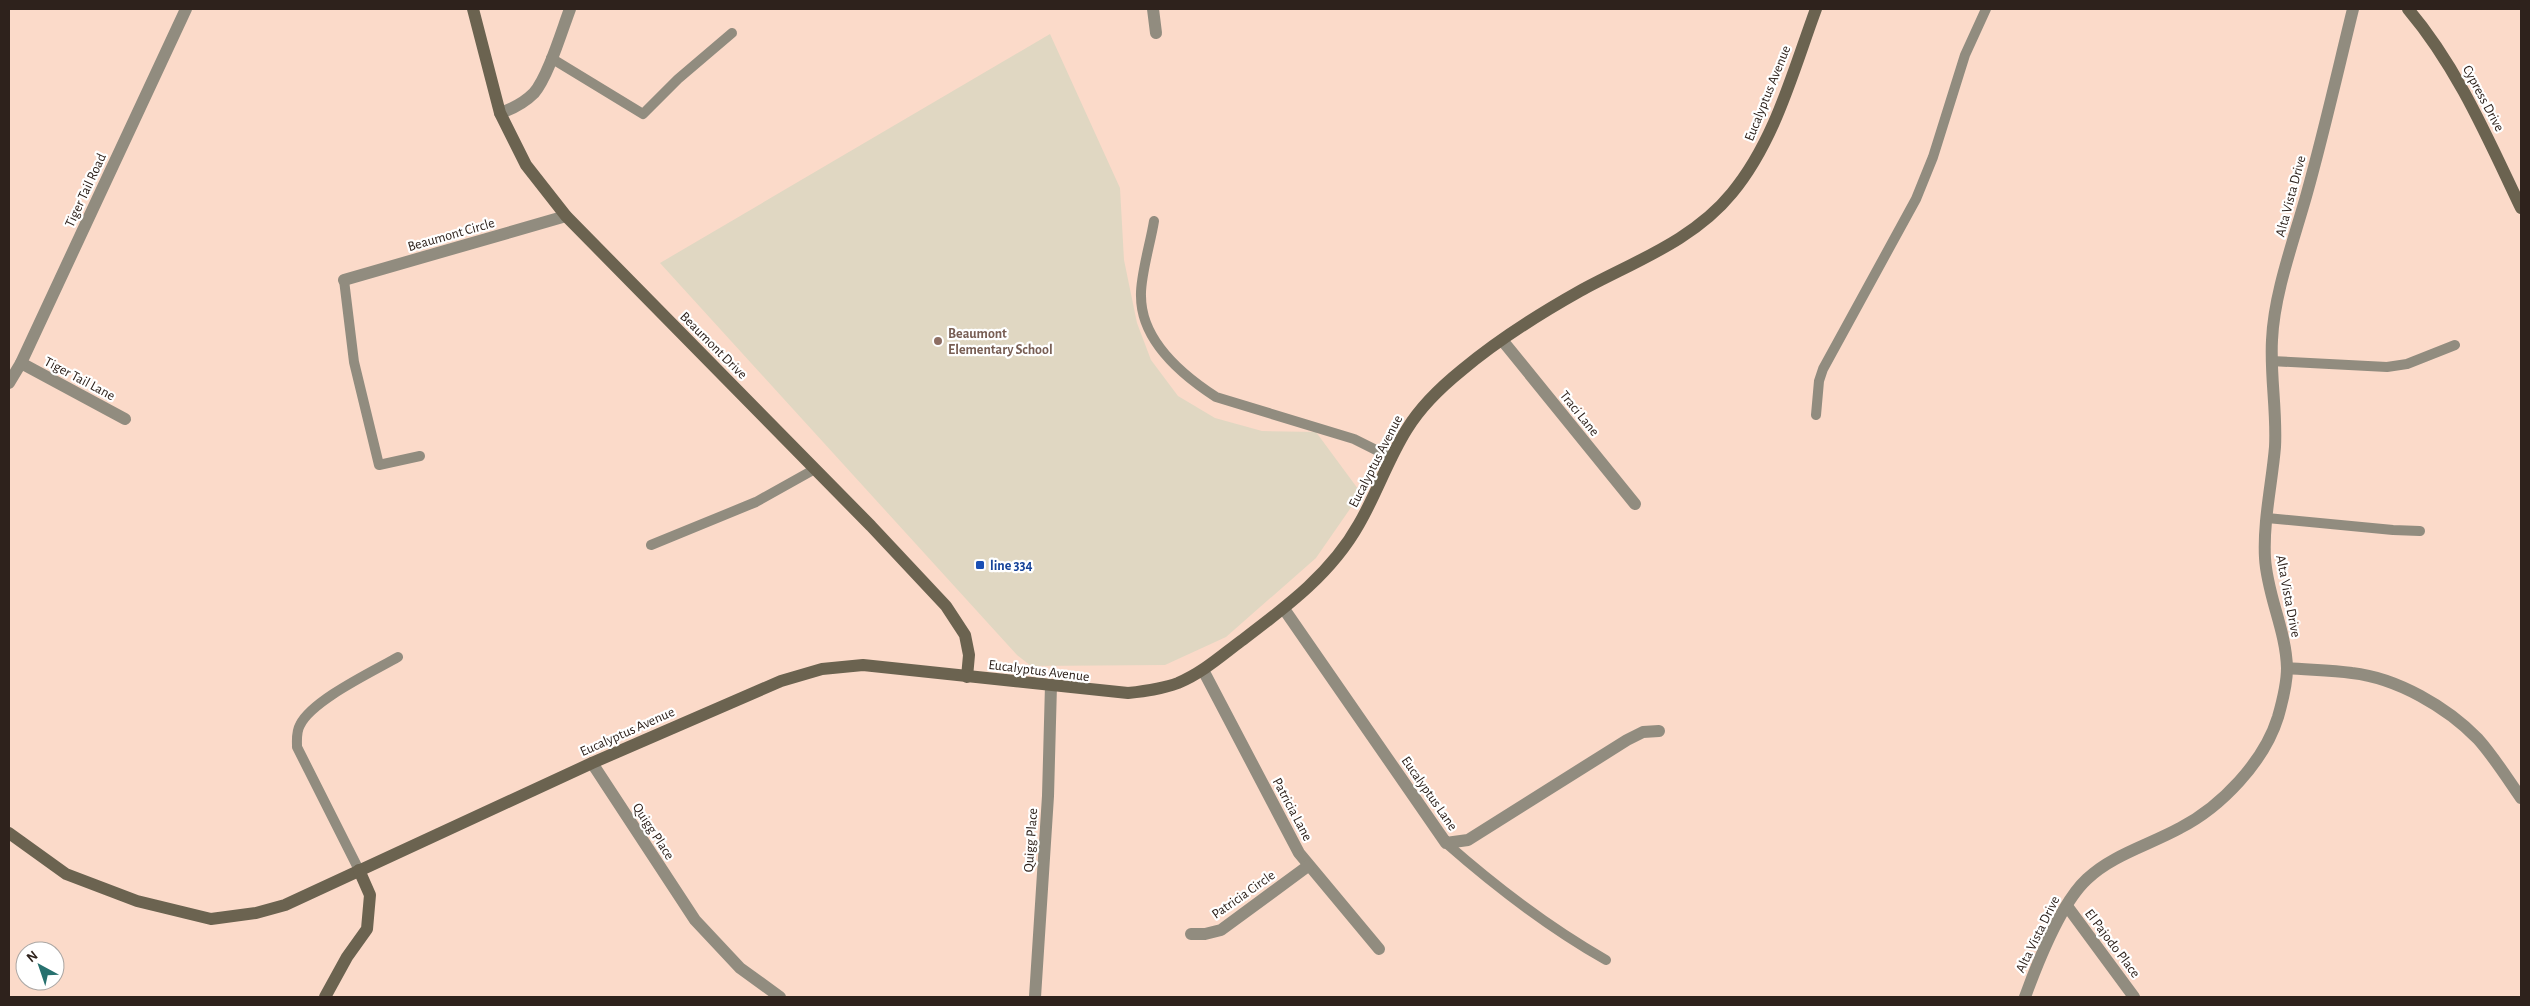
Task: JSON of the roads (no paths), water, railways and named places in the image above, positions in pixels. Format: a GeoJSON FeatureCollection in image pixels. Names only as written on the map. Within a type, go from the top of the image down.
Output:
{"type":"FeatureCollection","features":[{"type":"Feature","properties":{"kind":"main road","name":"Beaumont Drive"},"geometry":{"type":"LineString","coordinates":[[473,9],[500,113],[526,165],[566,216],[815,469],[946,606],[965,635],[969,655],[967,677]]}},
{"type":"Feature","properties":{"kind":"main road","name":"Eucalyptus Avenue"},"geometry":{"type":"LineString","coordinates":[[9,833],[66,874],[137,901],[212,919],[256,913],[285,905],[488,813],[592,763],[781,681],[822,669],[863,665],[1128,694],[1175,684],[1203,670],[1284,609],[1327,569],[1360,523],[1405,430],[1434,395],[1502,340],[1580,291],[1666,247],[1706,219],[1731,195],[1746,175],[1772,126],[1816,9]]}},
{"type":"Feature","properties":{"kind":"main road","name":"Cypress Drive"},"geometry":{"type":"LineString","coordinates":[[2408,9],[2425,29],[2465,90],[2521,208]]}},
{"type":"Feature","properties":{"kind":"main road"},"geometry":{"type":"LineString","coordinates":[[325,997],[347,957],[367,929],[370,895],[359,870]]}},
{"type":"Feature","properties":{"kind":"street","name":"Tiger Tail Road"},"geometry":{"type":"LineString","coordinates":[[9,383],[21,363],[186,9]]}},
{"type":"Feature","properties":{"kind":"street"},"geometry":{"type":"LineString","coordinates":[[500,113],[514,108],[534,92],[551,58],[570,9]]}},
{"type":"Feature","properties":{"kind":"street"},"geometry":{"type":"LineString","coordinates":[[1153,9],[1156,33]]}},
{"type":"Feature","properties":{"kind":"street","name":"Alta Vista Drive"},"geometry":{"type":"LineString","coordinates":[[2025,997],[2035,969],[2067,906],[2086,880],[2104,866],[2195,819],[2215,803],[2244,774],[2264,746],[2277,718],[2287,668],[2278,617],[2266,568],[2264,547],[2276,419],[2271,361],[2272,336],[2282,286],[2353,9]]}},
{"type":"Feature","properties":{"kind":"street","name":"Beaumont Circle"},"geometry":{"type":"LineString","coordinates":[[344,280],[566,216]]}},
{"type":"Feature","properties":{"kind":"street","name":"Traci Lane"},"geometry":{"type":"LineString","coordinates":[[1502,340],[1635,504]]}},
{"type":"Feature","properties":{"kind":"street","name":"Tiger Tail Lane"},"geometry":{"type":"LineString","coordinates":[[21,363],[125,419]]}},
{"type":"Feature","properties":{"kind":"street","name":"Eucalyptus Lane"},"geometry":{"type":"LineString","coordinates":[[1284,609],[1446,843],[1468,840],[1627,740],[1643,732],[1659,731]]}},
{"type":"Feature","properties":{"kind":"street"},"geometry":{"type":"LineString","coordinates":[[2287,668],[2353,673],[2379,678],[2432,703],[2461,723],[2478,740],[2521,798]]}},
{"type":"Feature","properties":{"kind":"street","name":"Patricia Lane"},"geometry":{"type":"LineString","coordinates":[[1203,670],[1308,866],[1379,949]]}},
{"type":"Feature","properties":{"kind":"street","name":"Quigg Place"},"geometry":{"type":"LineString","coordinates":[[1035,997],[1048,796],[1051,685]]}},
{"type":"Feature","properties":{"kind":"street","name":"Quigg Place"},"geometry":{"type":"LineString","coordinates":[[592,763],[696,920],[740,968],[780,997]]}},
{"type":"Feature","properties":{"kind":"street","name":"Patricia Circle"},"geometry":{"type":"LineString","coordinates":[[1191,934],[1205,934],[1221,930],[1308,866]]}},
{"type":"Feature","properties":{"kind":"street","name":"El Pajodo Place"},"geometry":{"type":"LineString","coordinates":[[2067,906],[2134,997]]}},
{"type":"Feature","properties":{"kind":"lane"},"geometry":{"type":"LineString","coordinates":[[1816,414],[1819,381],[1823,369],[1916,199],[1933,157],[1965,55],[1986,9]]}},
{"type":"Feature","properties":{"kind":"lane"},"geometry":{"type":"LineString","coordinates":[[551,58],[643,114],[678,78],[732,33]]}},
{"type":"Feature","properties":{"kind":"lane"},"geometry":{"type":"LineString","coordinates":[[1154,221],[1141,297],[1152,334],[1167,358],[1196,384],[1216,397],[1354,439],[1392,458]]}},
{"type":"Feature","properties":{"kind":"lane"},"geometry":{"type":"LineString","coordinates":[[344,280],[354,362],[379,465],[420,456]]}},
{"type":"Feature","properties":{"kind":"lane"},"geometry":{"type":"LineString","coordinates":[[2271,361],[2387,367],[2408,364],[2456,345]]}},
{"type":"Feature","properties":{"kind":"lane"},"geometry":{"type":"LineString","coordinates":[[651,545],[756,502],[815,469]]}},
{"type":"Feature","properties":{"kind":"lane"},"geometry":{"type":"LineString","coordinates":[[2268,518],[2420,531]]}},
{"type":"Feature","properties":{"kind":"lane"},"geometry":{"type":"LineString","coordinates":[[359,870],[297,747],[297,734],[301,723],[312,710],[334,694],[398,657]]}},
{"type":"Feature","properties":{"kind":"lane"},"geometry":{"type":"LineString","coordinates":[[1446,843],[1521,905],[1575,942],[1606,960]]}},
{"type":"Feature","properties":{"kind":"place","name":"Beaumont Elementary School"},"geometry":{"type":"Point","coordinates":[938,341]}},
{"type":"Feature","properties":{"kind":"place","name":"line 334"},"geometry":{"type":"Point","coordinates":[980,565]}}]}
